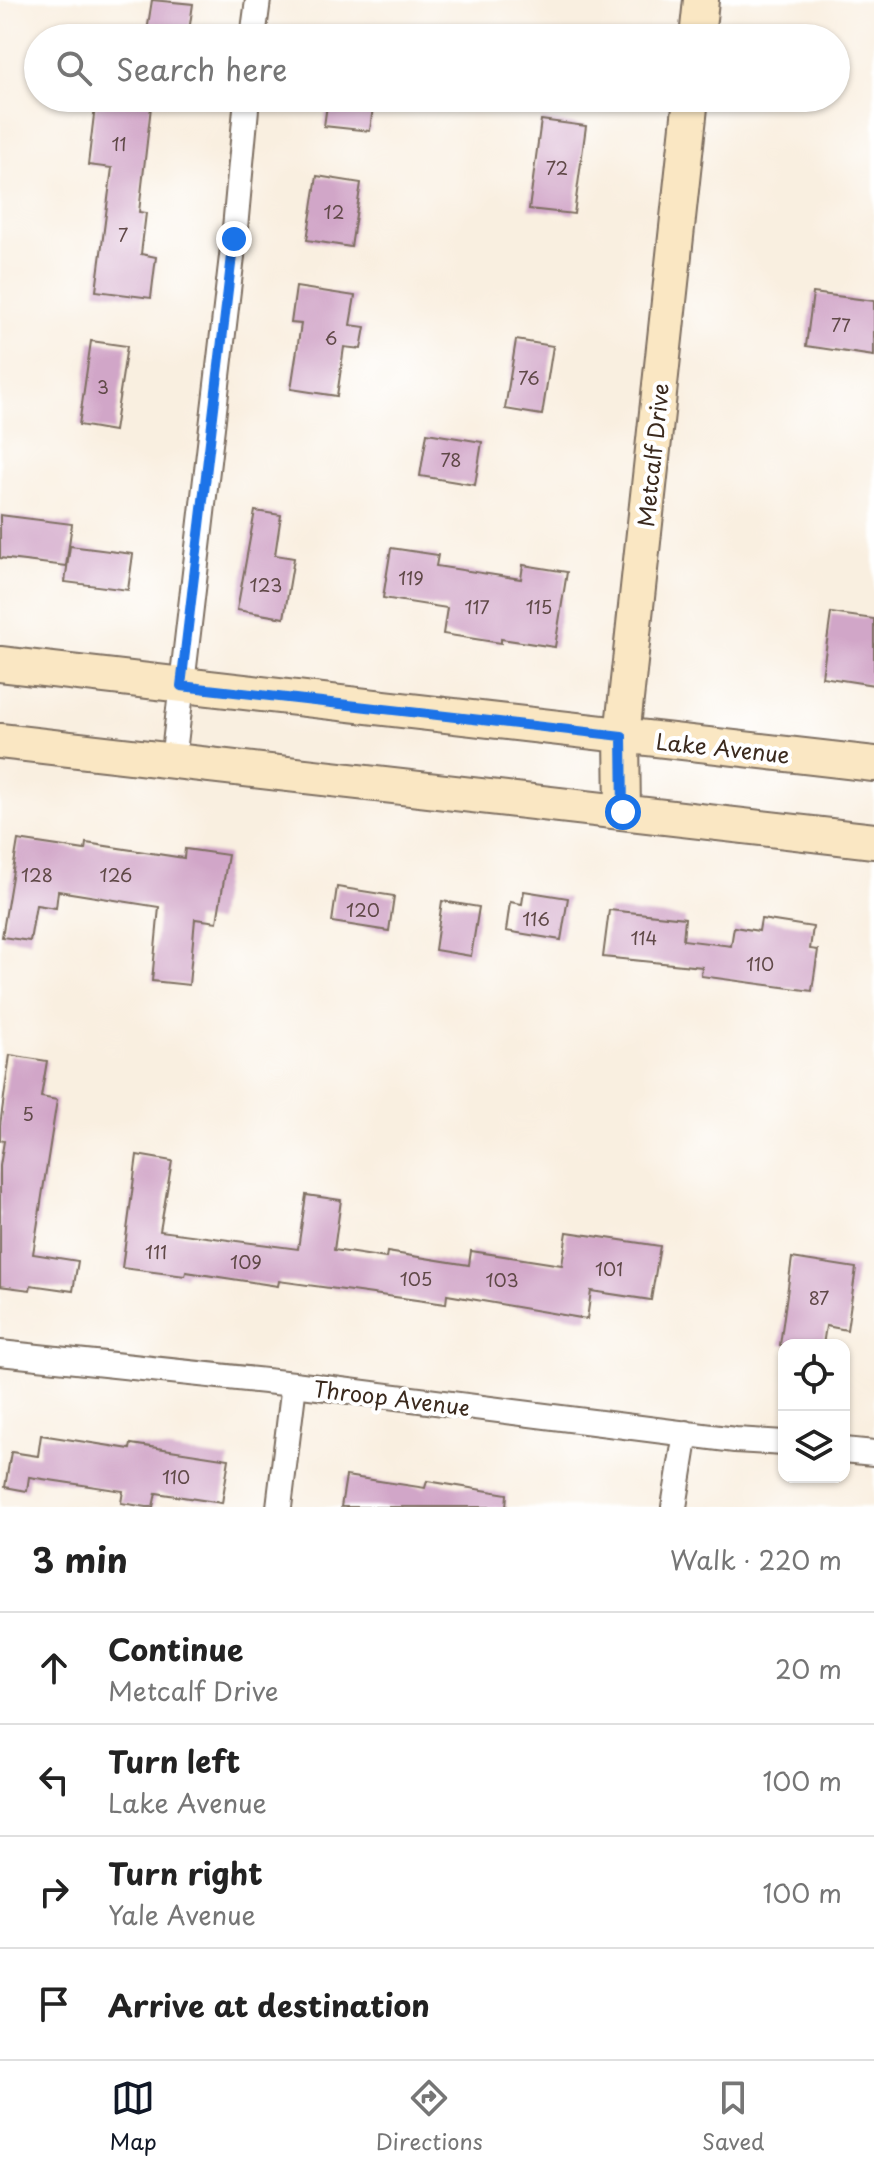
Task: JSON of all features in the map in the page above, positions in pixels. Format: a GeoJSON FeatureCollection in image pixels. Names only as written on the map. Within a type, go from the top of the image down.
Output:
{"type":"FeatureCollection","features":[{"type":"Feature","properties":{"kind":"main road"},"geometry":{"type":"LineString","coordinates":[[698,24],[701,0]]}},
{"type":"Feature","properties":{"kind":"main road","name":"Metcalf Drive"},"geometry":{"type":"LineString","coordinates":[[623,812],[622,736],[689,112]]}},
{"type":"Feature","properties":{"kind":"main road","name":"Lake Avenue"},"geometry":{"type":"LineString","coordinates":[[0,664],[874,764]]}},
{"type":"Feature","properties":{"kind":"main road"},"geometry":{"type":"LineString","coordinates":[[0,741],[874,841]]}},
{"type":"Feature","properties":{"kind":"street"},"geometry":{"type":"LineString","coordinates":[[255,24],[258,0]]}},
{"type":"Feature","properties":{"kind":"street"},"geometry":{"type":"LineString","coordinates":[[173,761],[234,239],[246,112]]}},
{"type":"Feature","properties":{"kind":"street","name":"Throop Avenue"},"geometry":{"type":"LineString","coordinates":[[0,1353],[294,1384],[778,1442]]}},
{"type":"Feature","properties":{"kind":"street"},"geometry":{"type":"LineString","coordinates":[[279,1507],[294,1384]]}},
{"type":"Feature","properties":{"kind":"street"},"geometry":{"type":"LineString","coordinates":[[674,1507],[686,1433]]}},
{"type":"Feature","properties":{"kind":"street"},"geometry":{"type":"LineString","coordinates":[[850,1451],[874,1453]]}},
{"type":"Feature","properties":{"kind":"building"},"geometry":{"type":"Polygon","coordinates":[[[152,0],[193,4],[190,24],[148,24],[152,0]]]}},
{"type":"Feature","properties":{"kind":"building"},"geometry":{"type":"Polygon","coordinates":[[[94,112],[150,112],[139,212],[146,213],[141,254],[156,257],[151,298],[96,291],[112,168],[88,165],[94,112]]]}},
{"type":"Feature","properties":{"kind":"building"},"geometry":{"type":"Polygon","coordinates":[[[326,112],[372,112],[370,131],[324,126],[326,112]]]}},
{"type":"Feature","properties":{"kind":"building"},"geometry":{"type":"Polygon","coordinates":[[[541,120],[586,126],[574,214],[529,209],[541,120]]]}},
{"type":"Feature","properties":{"kind":"building"},"geometry":{"type":"Polygon","coordinates":[[[317,176],[361,183],[351,247],[307,240],[317,176]]]}},
{"type":"Feature","properties":{"kind":"building"},"geometry":{"type":"Polygon","coordinates":[[[296,287],[355,296],[350,325],[365,327],[361,349],[344,347],[337,396],[291,389],[301,324],[291,323],[296,287]]]}},
{"type":"Feature","properties":{"kind":"building"},"geometry":{"type":"Polygon","coordinates":[[[813,293],[874,301],[874,356],[806,346],[813,293]]]}},
{"type":"Feature","properties":{"kind":"building"},"geometry":{"type":"Polygon","coordinates":[[[516,340],[553,346],[542,415],[505,409],[516,340]]]}},
{"type":"Feature","properties":{"kind":"building"},"geometry":{"type":"Polygon","coordinates":[[[91,341],[127,346],[114,431],[79,425],[91,341]]]}},
{"type":"Feature","properties":{"kind":"building"},"geometry":{"type":"Polygon","coordinates":[[[427,433],[482,442],[475,485],[420,476],[427,433]]]}},
{"type":"Feature","properties":{"kind":"building"},"geometry":{"type":"Polygon","coordinates":[[[255,511],[281,515],[275,555],[294,558],[284,618],[237,610],[255,511]]]}},
{"type":"Feature","properties":{"kind":"building"},"geometry":{"type":"Polygon","coordinates":[[[0,515],[72,524],[66,566],[0,558],[0,515]]]}},
{"type":"Feature","properties":{"kind":"building"},"geometry":{"type":"Polygon","coordinates":[[[70,546],[133,554],[128,590],[65,582],[70,546]]]}},
{"type":"Feature","properties":{"kind":"building"},"geometry":{"type":"Polygon","coordinates":[[[391,548],[438,555],[436,566],[521,579],[523,565],[567,572],[555,647],[443,634],[447,608],[383,598],[391,548]]]}},
{"type":"Feature","properties":{"kind":"building"},"geometry":{"type":"Polygon","coordinates":[[[831,613],[874,619],[874,685],[822,677],[831,613]]]}},
{"type":"Feature","properties":{"kind":"building"},"geometry":{"type":"Polygon","coordinates":[[[18,840],[85,850],[86,843],[184,858],[185,849],[228,855],[217,922],[195,919],[189,985],[152,981],[159,907],[58,891],[56,908],[36,905],[30,941],[2,937],[18,840]]]}},
{"type":"Feature","properties":{"kind":"building"},"geometry":{"type":"Polygon","coordinates":[[[337,887],[394,896],[389,931],[332,922],[337,887]]]}},
{"type":"Feature","properties":{"kind":"building"},"geometry":{"type":"Polygon","coordinates":[[[524,891],[568,898],[561,940],[506,931],[510,902],[522,904],[524,891]]]}},
{"type":"Feature","properties":{"kind":"building"},"geometry":{"type":"Polygon","coordinates":[[[442,901],[479,907],[471,956],[435,950],[442,901]]]}},
{"type":"Feature","properties":{"kind":"building"},"geometry":{"type":"Polygon","coordinates":[[[609,910],[685,918],[683,940],[731,946],[734,927],[759,931],[761,919],[813,927],[810,949],[818,950],[812,991],[701,976],[702,967],[603,957],[609,910]]]}},
{"type":"Feature","properties":{"kind":"building"},"geometry":{"type":"Polygon","coordinates":[[[10,1055],[47,1061],[41,1097],[57,1100],[33,1254],[78,1261],[73,1291],[31,1285],[30,1290],[0,1286],[0,1166],[4,1141],[0,1140],[0,1125],[10,1055]]]}},
{"type":"Feature","properties":{"kind":"building"},"geometry":{"type":"Polygon","coordinates":[[[137,1155],[172,1161],[160,1231],[298,1249],[306,1195],[341,1200],[334,1250],[386,1258],[387,1252],[469,1265],[471,1251],[562,1265],[567,1232],[660,1246],[651,1300],[591,1291],[587,1319],[447,1295],[446,1304],[279,1281],[278,1286],[186,1272],[185,1276],[122,1268],[137,1155]]]}},
{"type":"Feature","properties":{"kind":"building"},"geometry":{"type":"Polygon","coordinates":[[[792,1258],[856,1268],[847,1330],[826,1326],[824,1339],[781,1339],[792,1258]]]}},
{"type":"Feature","properties":{"kind":"building"},"geometry":{"type":"Polygon","coordinates":[[[41,1435],[130,1449],[131,1444],[229,1459],[222,1503],[156,1493],[153,1507],[147,1507],[121,1503],[123,1491],[29,1477],[27,1491],[5,1487],[11,1452],[38,1456],[41,1435]]]}},
{"type":"Feature","properties":{"kind":"building"},"geometry":{"type":"Polygon","coordinates":[[[346,1476],[425,1488],[427,1481],[507,1494],[506,1507],[341,1507],[346,1476]]]}},
{"type":"Feature","properties":{"kind":"route"},"geometry":{"type":"LineString","coordinates":[[234,239],[181,686],[622,736],[623,812]]}}]}
